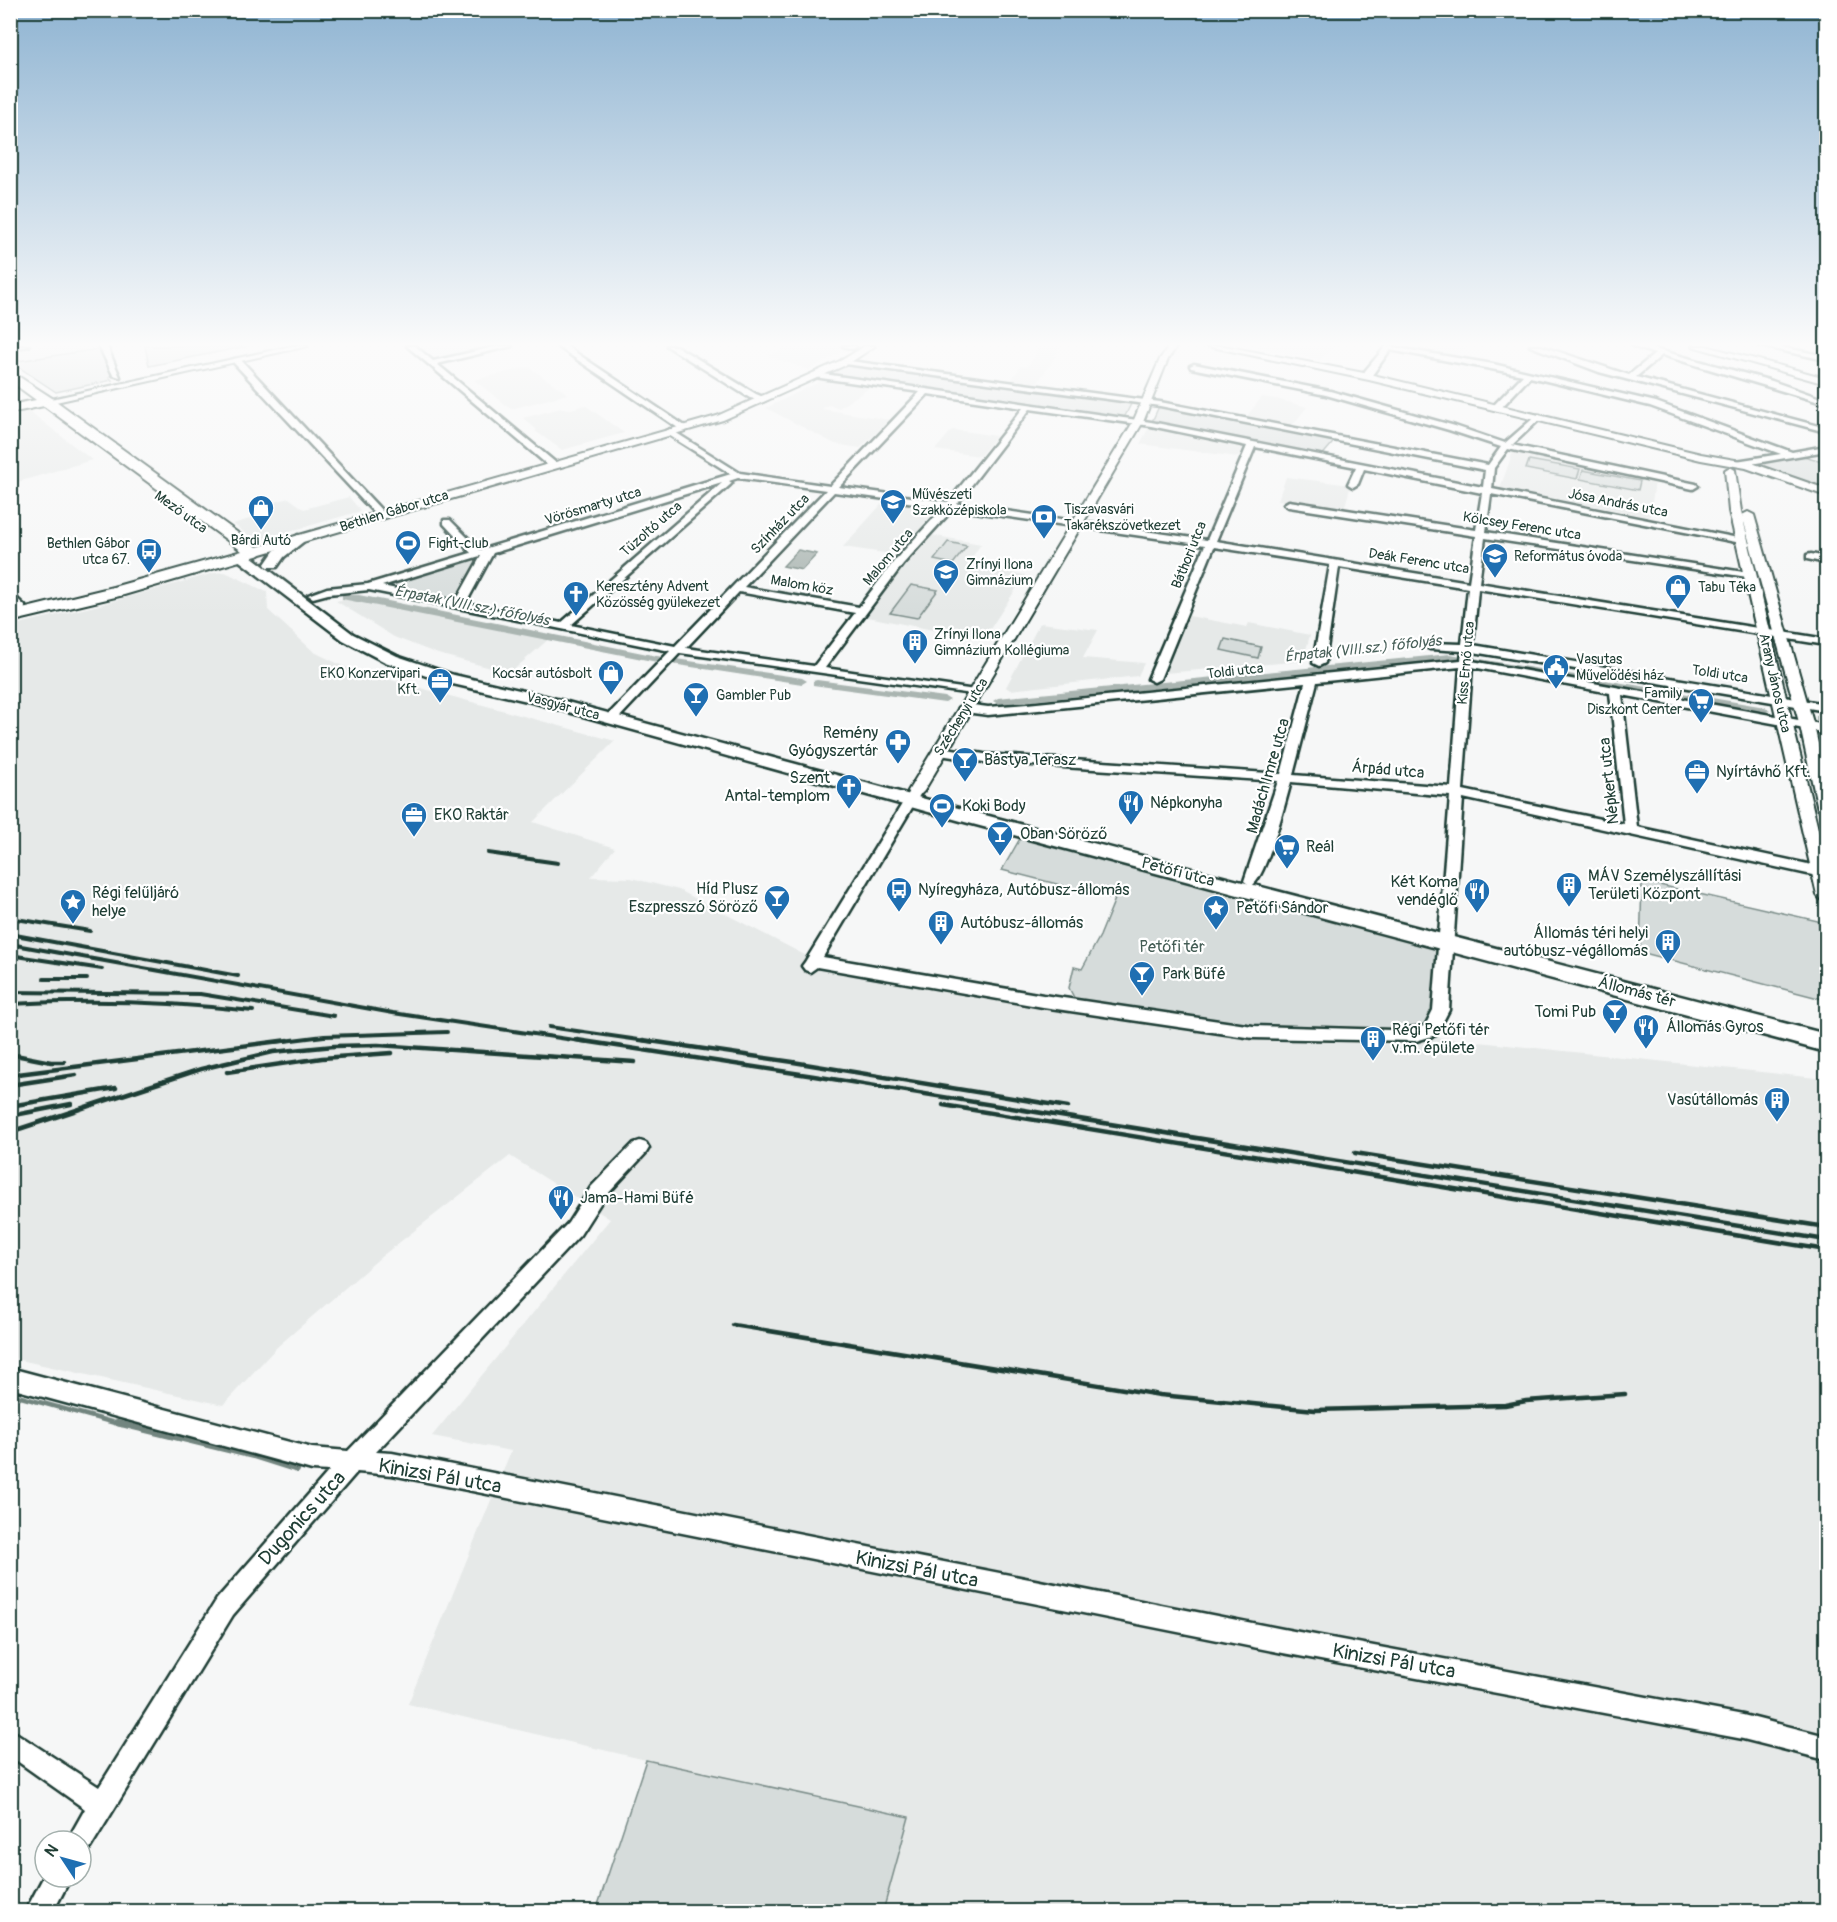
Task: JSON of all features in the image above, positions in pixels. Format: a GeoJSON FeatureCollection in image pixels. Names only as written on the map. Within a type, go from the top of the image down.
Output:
{"type":"FeatureCollection","features":[{"type":"Feature","properties":{"kind":"main road","name":"Mező utca"},"geometry":{"type":"LineString","coordinates":[[84,436],[221,541],[256,560]]}},
{"type":"Feature","properties":{"kind":"main road","name":"Mező utca"},"geometry":{"type":"LineString","coordinates":[[86,436],[256,560]]}},
{"type":"Feature","properties":{"kind":"main road"},"geometry":{"type":"LineString","coordinates":[[15,616],[203,567],[231,565],[279,554],[298,539]]}},
{"type":"Feature","properties":{"kind":"main road"},"geometry":{"type":"LineString","coordinates":[[203,567],[218,553],[221,541]]}},
{"type":"Feature","properties":{"kind":"main road","name":"Vasgyár utca"},"geometry":{"type":"LineString","coordinates":[[256,560],[313,595],[367,634],[408,654],[614,716],[913,796]]}},
{"type":"Feature","properties":{"kind":"main road","name":"Vasgyár utca"},"geometry":{"type":"LineString","coordinates":[[256,560],[348,638],[374,651],[450,679],[614,716]]}},
{"type":"Feature","properties":{"kind":"main road","name":"Petőfi utca"},"geometry":{"type":"LineString","coordinates":[[913,796],[1251,881],[1447,935]]}},
{"type":"Feature","properties":{"kind":"main road","name":"Petőfi utca"},"geometry":{"type":"LineString","coordinates":[[913,796],[961,815],[1447,935]]}},
{"type":"Feature","properties":{"kind":"main road","name":"Állomás tér"},"geometry":{"type":"LineString","coordinates":[[1447,935],[1827,1028]]}},
{"type":"Feature","properties":{"kind":"main road","name":"Állomás tér"},"geometry":{"type":"LineString","coordinates":[[1447,935],[1827,1043]]}},
{"type":"Feature","properties":{"kind":"street"},"geometry":{"type":"LineString","coordinates":[[307,436],[381,515]]}},
{"type":"Feature","properties":{"kind":"street"},"geometry":{"type":"LineString","coordinates":[[518,436],[553,465]]}},
{"type":"Feature","properties":{"kind":"street","name":"Bethlen Gábor utca"},"geometry":{"type":"LineString","coordinates":[[256,560],[298,539],[657,436]]}},
{"type":"Feature","properties":{"kind":"street"},"geometry":{"type":"LineString","coordinates":[[675,436],[735,477]]}},
{"type":"Feature","properties":{"kind":"street","name":"Színház utca"},"geometry":{"type":"LineString","coordinates":[[614,716],[884,436]]}},
{"type":"Feature","properties":{"kind":"street","name":"Malom utca"},"geometry":{"type":"LineString","coordinates":[[817,670],[912,547],[950,506],[1005,436]]}},
{"type":"Feature","properties":{"kind":"street","name":"Széchenyi utca"},"geometry":{"type":"LineString","coordinates":[[1130,436],[812,964],[1253,1032],[1407,1035],[1430,1031],[1441,1010],[1447,935]]}},
{"type":"Feature","properties":{"kind":"street","name":"Jósa András utca"},"geometry":{"type":"LineString","coordinates":[[1212,436],[1743,542]]}},
{"type":"Feature","properties":{"kind":"street"},"geometry":{"type":"LineString","coordinates":[[1322,436],[1490,468]]}},
{"type":"Feature","properties":{"kind":"street"},"geometry":{"type":"LineString","coordinates":[[1475,436],[1506,446],[1693,486]]}},
{"type":"Feature","properties":{"kind":"street","name":"Kiss Ernő utca"},"geometry":{"type":"LineString","coordinates":[[1447,935],[1456,792],[1480,533],[1490,468],[1506,446],[1517,436]]}},
{"type":"Feature","properties":{"kind":"street"},"geometry":{"type":"LineString","coordinates":[[1614,436],[1701,457],[1749,473],[1827,493]]}},
{"type":"Feature","properties":{"kind":"street"},"geometry":{"type":"LineString","coordinates":[[1741,436],[1790,454]]}},
{"type":"Feature","properties":{"kind":"street","name":"Báthori utca"},"geometry":{"type":"LineString","coordinates":[[1154,679],[1252,443]]}},
{"type":"Feature","properties":{"kind":"street"},"geometry":{"type":"LineString","coordinates":[[1733,466],[1770,457],[1827,449]]}},
{"type":"Feature","properties":{"kind":"street"},"geometry":{"type":"LineString","coordinates":[[1749,473],[1758,463],[1770,457]]}},
{"type":"Feature","properties":{"kind":"street"},"geometry":{"type":"LineString","coordinates":[[1353,484],[1361,465]]}},
{"type":"Feature","properties":{"kind":"street","name":"Arany János utca"},"geometry":{"type":"LineString","coordinates":[[1733,466],[1733,499],[1778,699],[1824,873],[1827,895]]}},
{"type":"Feature","properties":{"kind":"street","name":"Arany János utca"},"geometry":{"type":"LineString","coordinates":[[1749,473],[1741,486],[1780,635],[1807,726],[1827,809]]}},
{"type":"Feature","properties":{"kind":"street","name":"Deák Ferenc utca"},"geometry":{"type":"LineString","coordinates":[[735,477],[1210,543],[1827,642]]}},
{"type":"Feature","properties":{"kind":"street","name":"Vörösmarty utca"},"geometry":{"type":"LineString","coordinates":[[369,587],[735,477]]}},
{"type":"Feature","properties":{"kind":"street","name":"Tűzoltó utca"},"geometry":{"type":"LineString","coordinates":[[563,626],[735,477]]}},
{"type":"Feature","properties":{"kind":"street","name":"Kölcsey Ferenc utca"},"geometry":{"type":"LineString","coordinates":[[1289,504],[1750,576]]}},
{"type":"Feature","properties":{"kind":"street"},"geometry":{"type":"LineString","coordinates":[[447,522],[483,553],[460,604]]}},
{"type":"Feature","properties":{"kind":"street"},"geometry":{"type":"LineString","coordinates":[[1811,557],[1827,560]]}},
{"type":"Feature","properties":{"kind":"street"},"geometry":{"type":"LineString","coordinates":[[1319,663],[1335,563]]}},
{"type":"Feature","properties":{"kind":"street"},"geometry":{"type":"LineString","coordinates":[[313,595],[327,591],[369,587],[563,626],[672,657],[817,670],[975,693]]}},
{"type":"Feature","properties":{"kind":"street","name":"Malom köz"},"geometry":{"type":"LineString","coordinates":[[738,589],[861,611]]}},
{"type":"Feature","properties":{"kind":"street"},"geometry":{"type":"LineString","coordinates":[[10,595],[20,606],[15,616]]}},
{"type":"Feature","properties":{"kind":"street","name":"Toldi utca"},"geometry":{"type":"LineString","coordinates":[[1430,645],[1616,692],[1827,729]]}},
{"type":"Feature","properties":{"kind":"street","name":"Toldi utca"},"geometry":{"type":"LineString","coordinates":[[965,708],[988,711],[1027,708],[1311,679],[1468,656],[1778,699],[1827,708]]}},
{"type":"Feature","properties":{"kind":"street","name":"Madách Imre utca"},"geometry":{"type":"LineString","coordinates":[[1251,881],[1263,852],[1286,778],[1311,679]]}},
{"type":"Feature","properties":{"kind":"street","name":"Népkert utca"},"geometry":{"type":"LineString","coordinates":[[1616,692],[1631,832]]}},
{"type":"Feature","properties":{"kind":"street","name":"Árpád utca"},"geometry":{"type":"LineString","coordinates":[[940,751],[984,758],[1456,792],[1824,873]]}},
{"type":"Feature","properties":{"kind":"street","name":"Dugonics utca"},"geometry":{"type":"LineString","coordinates":[[87,1829],[225,1607],[279,1542],[353,1461],[573,1229],[597,1193],[639,1148]]}},
{"type":"Feature","properties":{"kind":"street","name":"Kinizsi Pál utca"},"geometry":{"type":"LineString","coordinates":[[10,1378],[312,1459],[392,1464],[1283,1641],[1708,1720],[1827,1749]]}},
{"type":"Feature","properties":{"kind":"street"},"geometry":{"type":"LineString","coordinates":[[10,1741],[102,1805]]}},
{"type":"Feature","properties":{"kind":"street"},"geometry":{"type":"LineString","coordinates":[[38,1911],[51,1889]]}},
{"type":"Feature","properties":{"kind":"shaded area"},"geometry":{"type":"Polygon","coordinates":[[[11,436],[61,436],[92,460],[11,484],[11,436]]]}},
{"type":"Feature","properties":{"kind":"shaded area"},"geometry":{"type":"Polygon","coordinates":[[[542,436],[614,436],[562,450],[542,436]]]}},
{"type":"Feature","properties":{"kind":"shaded area"},"geometry":{"type":"Polygon","coordinates":[[[819,436],[873,436],[860,448],[835,444],[819,436]]]}},
{"type":"Feature","properties":{"kind":"shaded area"},"geometry":{"type":"Polygon","coordinates":[[[947,436],[996,436],[980,456],[935,450],[947,436]]]}},
{"type":"Feature","properties":{"kind":"shaded area"},"geometry":{"type":"Polygon","coordinates":[[[1144,436],[1203,436],[1245,444],[1238,457],[1140,444],[1144,436]]]}},
{"type":"Feature","properties":{"kind":"shaded area"},"geometry":{"type":"Polygon","coordinates":[[[1513,452],[1655,481],[1650,517],[1500,488],[1513,452]]]}},
{"type":"Feature","properties":{"kind":"shaded area"},"geometry":{"type":"Polygon","coordinates":[[[1286,477],[1351,485],[1344,509],[1278,500],[1286,477]]]}},
{"type":"Feature","properties":{"kind":"shaded area"},"geometry":{"type":"Polygon","coordinates":[[[349,497],[361,511],[256,541],[233,524],[259,516],[253,508],[289,498],[304,509],[349,497]]]}},
{"type":"Feature","properties":{"kind":"shaded area","name":"Művészeti Szakközépiskola"},"geometry":{"type":"Polygon","coordinates":[[[887,498],[939,506],[898,555],[843,547],[887,498]]]}},
{"type":"Feature","properties":{"kind":"shaded area","name":"Zrínyi Ilona Gimnázium"},"geometry":{"type":"Polygon","coordinates":[[[931,535],[981,544],[967,565],[1025,575],[983,640],[863,616],[931,535]]]}},
{"type":"Feature","properties":{"kind":"shaded area"},"geometry":{"type":"Polygon","coordinates":[[[798,550],[817,554],[802,570],[783,566],[798,550]]]}},
{"type":"Feature","properties":{"kind":"shaded area"},"geometry":{"type":"Polygon","coordinates":[[[225,572],[267,592],[268,610],[314,652],[347,668],[615,741],[533,822],[615,848],[591,877],[631,878],[679,890],[826,966],[1075,1008],[1423,1036],[1826,1079],[1826,1911],[598,1911],[646,1760],[408,1704],[511,1451],[432,1436],[610,1219],[510,1156],[382,1256],[277,1347],[223,1405],[11,1358],[10,626],[225,572]]]}},
{"type":"Feature","properties":{"kind":"shaded area"},"geometry":{"type":"Polygon","coordinates":[[[350,598],[550,638],[510,673],[438,654],[394,637],[336,601],[350,598]]]}},
{"type":"Feature","properties":{"kind":"shaded area"},"geometry":{"type":"Polygon","coordinates":[[[1189,616],[1247,627],[1249,623],[1310,635],[1303,661],[1165,673],[1189,616]]]}},
{"type":"Feature","properties":{"kind":"shaded area"},"geometry":{"type":"Polygon","coordinates":[[[1040,623],[1098,630],[1083,658],[1144,663],[1138,676],[1010,690],[1006,687],[1040,623]]]}},
{"type":"Feature","properties":{"kind":"green space"},"geometry":{"type":"Polygon","coordinates":[[[1209,436],[1325,436],[1337,438],[1320,458],[1209,436]]]}},
{"type":"Feature","properties":{"kind":"green space"},"geometry":{"type":"Polygon","coordinates":[[[1796,454],[1826,462],[1826,491],[1765,471],[1755,462],[1796,454]]]}},
{"type":"Feature","properties":{"kind":"green space"},"geometry":{"type":"Polygon","coordinates":[[[1529,460],[1580,469],[1577,479],[1526,469],[1529,460]]]}},
{"type":"Feature","properties":{"kind":"green space"},"geometry":{"type":"Polygon","coordinates":[[[1583,470],[1640,481],[1638,490],[1580,479],[1583,470]]]}},
{"type":"Feature","properties":{"kind":"green space"},"geometry":{"type":"Polygon","coordinates":[[[948,542],[967,546],[953,564],[934,560],[948,542]]]}},
{"type":"Feature","properties":{"kind":"green space"},"geometry":{"type":"Polygon","coordinates":[[[488,552],[460,604],[369,587],[488,552]]]}},
{"type":"Feature","properties":{"kind":"green space"},"geometry":{"type":"Polygon","coordinates":[[[911,585],[938,590],[917,618],[890,613],[911,585]]]}},
{"type":"Feature","properties":{"kind":"green space"},"geometry":{"type":"Polygon","coordinates":[[[1225,639],[1261,647],[1258,658],[1221,650],[1225,639]]]}},
{"type":"Feature","properties":{"kind":"green space","name":"Petőfi tér"},"geometry":{"type":"Polygon","coordinates":[[[1022,835],[1442,947],[1440,1001],[1426,1031],[1254,1029],[1077,1003],[1069,988],[1074,967],[1082,969],[1100,936],[1115,899],[1002,870],[1022,835]]]}},
{"type":"Feature","properties":{"kind":"green space"},"geometry":{"type":"Polygon","coordinates":[[[1642,881],[1818,921],[1826,963],[1826,1000],[1640,952],[1642,881]]]}},
{"type":"Feature","properties":{"kind":"green space"},"geometry":{"type":"Polygon","coordinates":[[[646,1760],[909,1817],[883,1911],[596,1911],[646,1760]]]}},
{"type":"Feature","properties":{"kind":"waterway","name":"Érpatak (VIII.sz.) főfolyás"},"geometry":{"type":"LineString","coordinates":[[345,597],[662,660]]}},
{"type":"Feature","properties":{"kind":"waterway","name":"Érpatak (VIII.sz.) főfolyás"},"geometry":{"type":"LineString","coordinates":[[998,701],[1450,657],[1765,710]]}},
{"type":"Feature","properties":{"kind":"waterway","name":"Érpatak (VIII.sz.) főfolyás"},"geometry":{"type":"LineString","coordinates":[[676,662],[802,681]]}},
{"type":"Feature","properties":{"kind":"waterway","name":"Érpatak (VIII.sz.) főfolyás"},"geometry":{"type":"LineString","coordinates":[[817,683],[945,700]]}},
{"type":"Feature","properties":{"kind":"waterway","name":"Érpatak (VIII.sz.) főfolyás"},"geometry":{"type":"LineString","coordinates":[[1820,718],[1826,719]]}},
{"type":"Feature","properties":{"kind":"waterway"},"geometry":{"type":"LineString","coordinates":[[10,1394],[122,1425]]}},
{"type":"Feature","properties":{"kind":"waterway"},"geometry":{"type":"LineString","coordinates":[[117,1423],[253,1456],[297,1470]]}},
{"type":"Feature","properties":{"kind":"railway"},"geometry":{"type":"LineString","coordinates":[[488,853],[558,863]]}},
{"type":"Feature","properties":{"kind":"railway"},"geometry":{"type":"LineString","coordinates":[[10,918],[90,931]]}},
{"type":"Feature","properties":{"kind":"railway"},"geometry":{"type":"LineString","coordinates":[[10,934],[238,976]]}},
{"type":"Feature","properties":{"kind":"railway"},"geometry":{"type":"LineString","coordinates":[[10,944],[393,1013],[587,1042]]}},
{"type":"Feature","properties":{"kind":"railway"},"geometry":{"type":"LineString","coordinates":[[10,955],[102,969]]}},
{"type":"Feature","properties":{"kind":"railway"},"geometry":{"type":"LineString","coordinates":[[44,979],[87,979]]}},
{"type":"Feature","properties":{"kind":"railway"},"geometry":{"type":"LineString","coordinates":[[10,992],[200,994],[334,1016]]}},
{"type":"Feature","properties":{"kind":"railway"},"geometry":{"type":"LineString","coordinates":[[10,1004],[132,1002],[253,1011]]}},
{"type":"Feature","properties":{"kind":"railway"},"geometry":{"type":"LineString","coordinates":[[549,1027],[653,1042]]}},
{"type":"Feature","properties":{"kind":"railway"},"geometry":{"type":"LineString","coordinates":[[276,1042],[324,1036],[447,1032]]}},
{"type":"Feature","properties":{"kind":"railway"},"geometry":{"type":"LineString","coordinates":[[10,1075],[288,1040]]}},
{"type":"Feature","properties":{"kind":"railway"},"geometry":{"type":"LineString","coordinates":[[577,1040],[814,1076],[1826,1240]]}},
{"type":"Feature","properties":{"kind":"railway"},"geometry":{"type":"LineString","coordinates":[[643,1040],[1068,1107]]}},
{"type":"Feature","properties":{"kind":"railway"},"geometry":{"type":"LineString","coordinates":[[10,1132],[201,1069],[273,1052],[334,1046],[378,1045],[635,1062]]}},
{"type":"Feature","properties":{"kind":"railway"},"geometry":{"type":"LineString","coordinates":[[227,1072],[322,1058],[392,1053]]}},
{"type":"Feature","properties":{"kind":"railway"},"geometry":{"type":"LineString","coordinates":[[10,1054],[51,1062],[64,1062]]}},
{"type":"Feature","properties":{"kind":"railway"},"geometry":{"type":"LineString","coordinates":[[10,1085],[76,1075]]}},
{"type":"Feature","properties":{"kind":"railway"},"geometry":{"type":"LineString","coordinates":[[10,1106],[116,1088]]}},
{"type":"Feature","properties":{"kind":"railway"},"geometry":{"type":"LineString","coordinates":[[10,1116],[71,1104]]}},
{"type":"Feature","properties":{"kind":"railway"},"geometry":{"type":"LineString","coordinates":[[943,1105],[1826,1250]]}},
{"type":"Feature","properties":{"kind":"railway"},"geometry":{"type":"LineString","coordinates":[[1355,1153],[1826,1227]]}},
{"type":"Feature","properties":{"kind":"railway"},"geometry":{"type":"LineString","coordinates":[[733,1325],[1160,1395],[1315,1410],[1505,1405],[1526,1401],[1625,1394]]}},
{"type":"Feature","properties":{"kind":"place","name":"Művészeti Szakközépiskola"},"geometry":{"type":"Point","coordinates":[893,525]}},
{"type":"Feature","properties":{"kind":"place","name":"Bárdi Autó"},"geometry":{"type":"Point","coordinates":[261,531]}},
{"type":"Feature","properties":{"kind":"place","name":"Tiszavasvári Takarékszövetkezet"},"geometry":{"type":"Point","coordinates":[1044,540]}},
{"type":"Feature","properties":{"kind":"place","name":"Fight-club"},"geometry":{"type":"Point","coordinates":[408,566]}},
{"type":"Feature","properties":{"kind":"place","name":"Bethlen Gábor utca 67."},"geometry":{"type":"Point","coordinates":[149,574]}},
{"type":"Feature","properties":{"kind":"place","name":"Református óvoda"},"geometry":{"type":"Point","coordinates":[1495,579]}},
{"type":"Feature","properties":{"kind":"place","name":"Zrínyi Ilona Gimnázium"},"geometry":{"type":"Point","coordinates":[946,595]}},
{"type":"Feature","properties":{"kind":"place","name":"Tabu Téka"},"geometry":{"type":"Point","coordinates":[1678,610]}},
{"type":"Feature","properties":{"kind":"place","name":"Keresztény Advent Közösség gyülekezet"},"geometry":{"type":"Point","coordinates":[576,617]}},
{"type":"Feature","properties":{"kind":"place","name":"Zrínyi Ilona Gimnázium Kollégiuma"},"geometry":{"type":"Point","coordinates":[915,665]}},
{"type":"Feature","properties":{"kind":"place","name":"Vasutas Művelődési ház"},"geometry":{"type":"Point","coordinates":[1556,690]}},
{"type":"Feature","properties":{"kind":"place","name":"Kocsár autósbolt"},"geometry":{"type":"Point","coordinates":[611,696]}},
{"type":"Feature","properties":{"kind":"place","name":"EKO Konzervipari Kft."},"geometry":{"type":"Point","coordinates":[440,704]}},
{"type":"Feature","properties":{"kind":"place","name":"Gambler Pub"},"geometry":{"type":"Point","coordinates":[696,718]}},
{"type":"Feature","properties":{"kind":"place","name":"Family Diszkont Center"},"geometry":{"type":"Point","coordinates":[1701,724]}},
{"type":"Feature","properties":{"kind":"place","name":"Remény Gyógyszertár"},"geometry":{"type":"Point","coordinates":[898,765]}},
{"type":"Feature","properties":{"kind":"place","name":"Bástya Terasz"},"geometry":{"type":"Point","coordinates":[965,783]}},
{"type":"Feature","properties":{"kind":"place","name":"Nyírtávhő Kft."},"geometry":{"type":"Point","coordinates":[1697,795]}},
{"type":"Feature","properties":{"kind":"place","name":"Szent Antal-templom"},"geometry":{"type":"Point","coordinates":[849,810]}},
{"type":"Feature","properties":{"kind":"place","name":"Népkonyha"},"geometry":{"type":"Point","coordinates":[1131,826]}},
{"type":"Feature","properties":{"kind":"place","name":"Koki Body"},"geometry":{"type":"Point","coordinates":[942,829]}},
{"type":"Feature","properties":{"kind":"place","name":"EKO Raktár"},"geometry":{"type":"Point","coordinates":[414,838]}},
{"type":"Feature","properties":{"kind":"place","name":"Oban Söröző"},"geometry":{"type":"Point","coordinates":[1000,857]}},
{"type":"Feature","properties":{"kind":"place","name":"Reál"},"geometry":{"type":"Point","coordinates":[1287,870]}},
{"type":"Feature","properties":{"kind":"place","name":"MÁV Személyszállítási Területi Központ"},"geometry":{"type":"Point","coordinates":[1569,908]}},
{"type":"Feature","properties":{"kind":"place","name":"Nyíregyháza, Autóbusz-állomás"},"geometry":{"type":"Point","coordinates":[899,913]}},
{"type":"Feature","properties":{"kind":"place","name":"Két Koma vendéglő"},"geometry":{"type":"Point","coordinates":[1477,914]}},
{"type":"Feature","properties":{"kind":"place","name":"Híd Plusz Eszpresszó Söröző"},"geometry":{"type":"Point","coordinates":[777,921]}},
{"type":"Feature","properties":{"kind":"place","name":"Régi felűljáró helye"},"geometry":{"type":"Point","coordinates":[73,925]}},
{"type":"Feature","properties":{"kind":"place","name":"Petőfi Sándor"},"geometry":{"type":"Point","coordinates":[1216,931]}},
{"type":"Feature","properties":{"kind":"place","name":"Autóbusz-állomás"},"geometry":{"type":"Point","coordinates":[941,946]}},
{"type":"Feature","properties":{"kind":"place","name":"Állomás téri helyi autóbusz-végállomás"},"geometry":{"type":"Point","coordinates":[1668,965]}},
{"type":"Feature","properties":{"kind":"place","name":"Park Büfé"},"geometry":{"type":"Point","coordinates":[1142,997]}},
{"type":"Feature","properties":{"kind":"place","name":"Tomi Pub"},"geometry":{"type":"Point","coordinates":[1615,1035]}},
{"type":"Feature","properties":{"kind":"place","name":"Állomás Gyros"},"geometry":{"type":"Point","coordinates":[1646,1050]}},
{"type":"Feature","properties":{"kind":"place","name":"Régi Petőfi tér v.m. épülete"},"geometry":{"type":"Point","coordinates":[1373,1062]}},
{"type":"Feature","properties":{"kind":"place","name":"Vasútállomás"},"geometry":{"type":"Point","coordinates":[1777,1123]}},
{"type":"Feature","properties":{"kind":"place","name":"Jama-Hami Büfé"},"geometry":{"type":"Point","coordinates":[561,1221]}}]}
